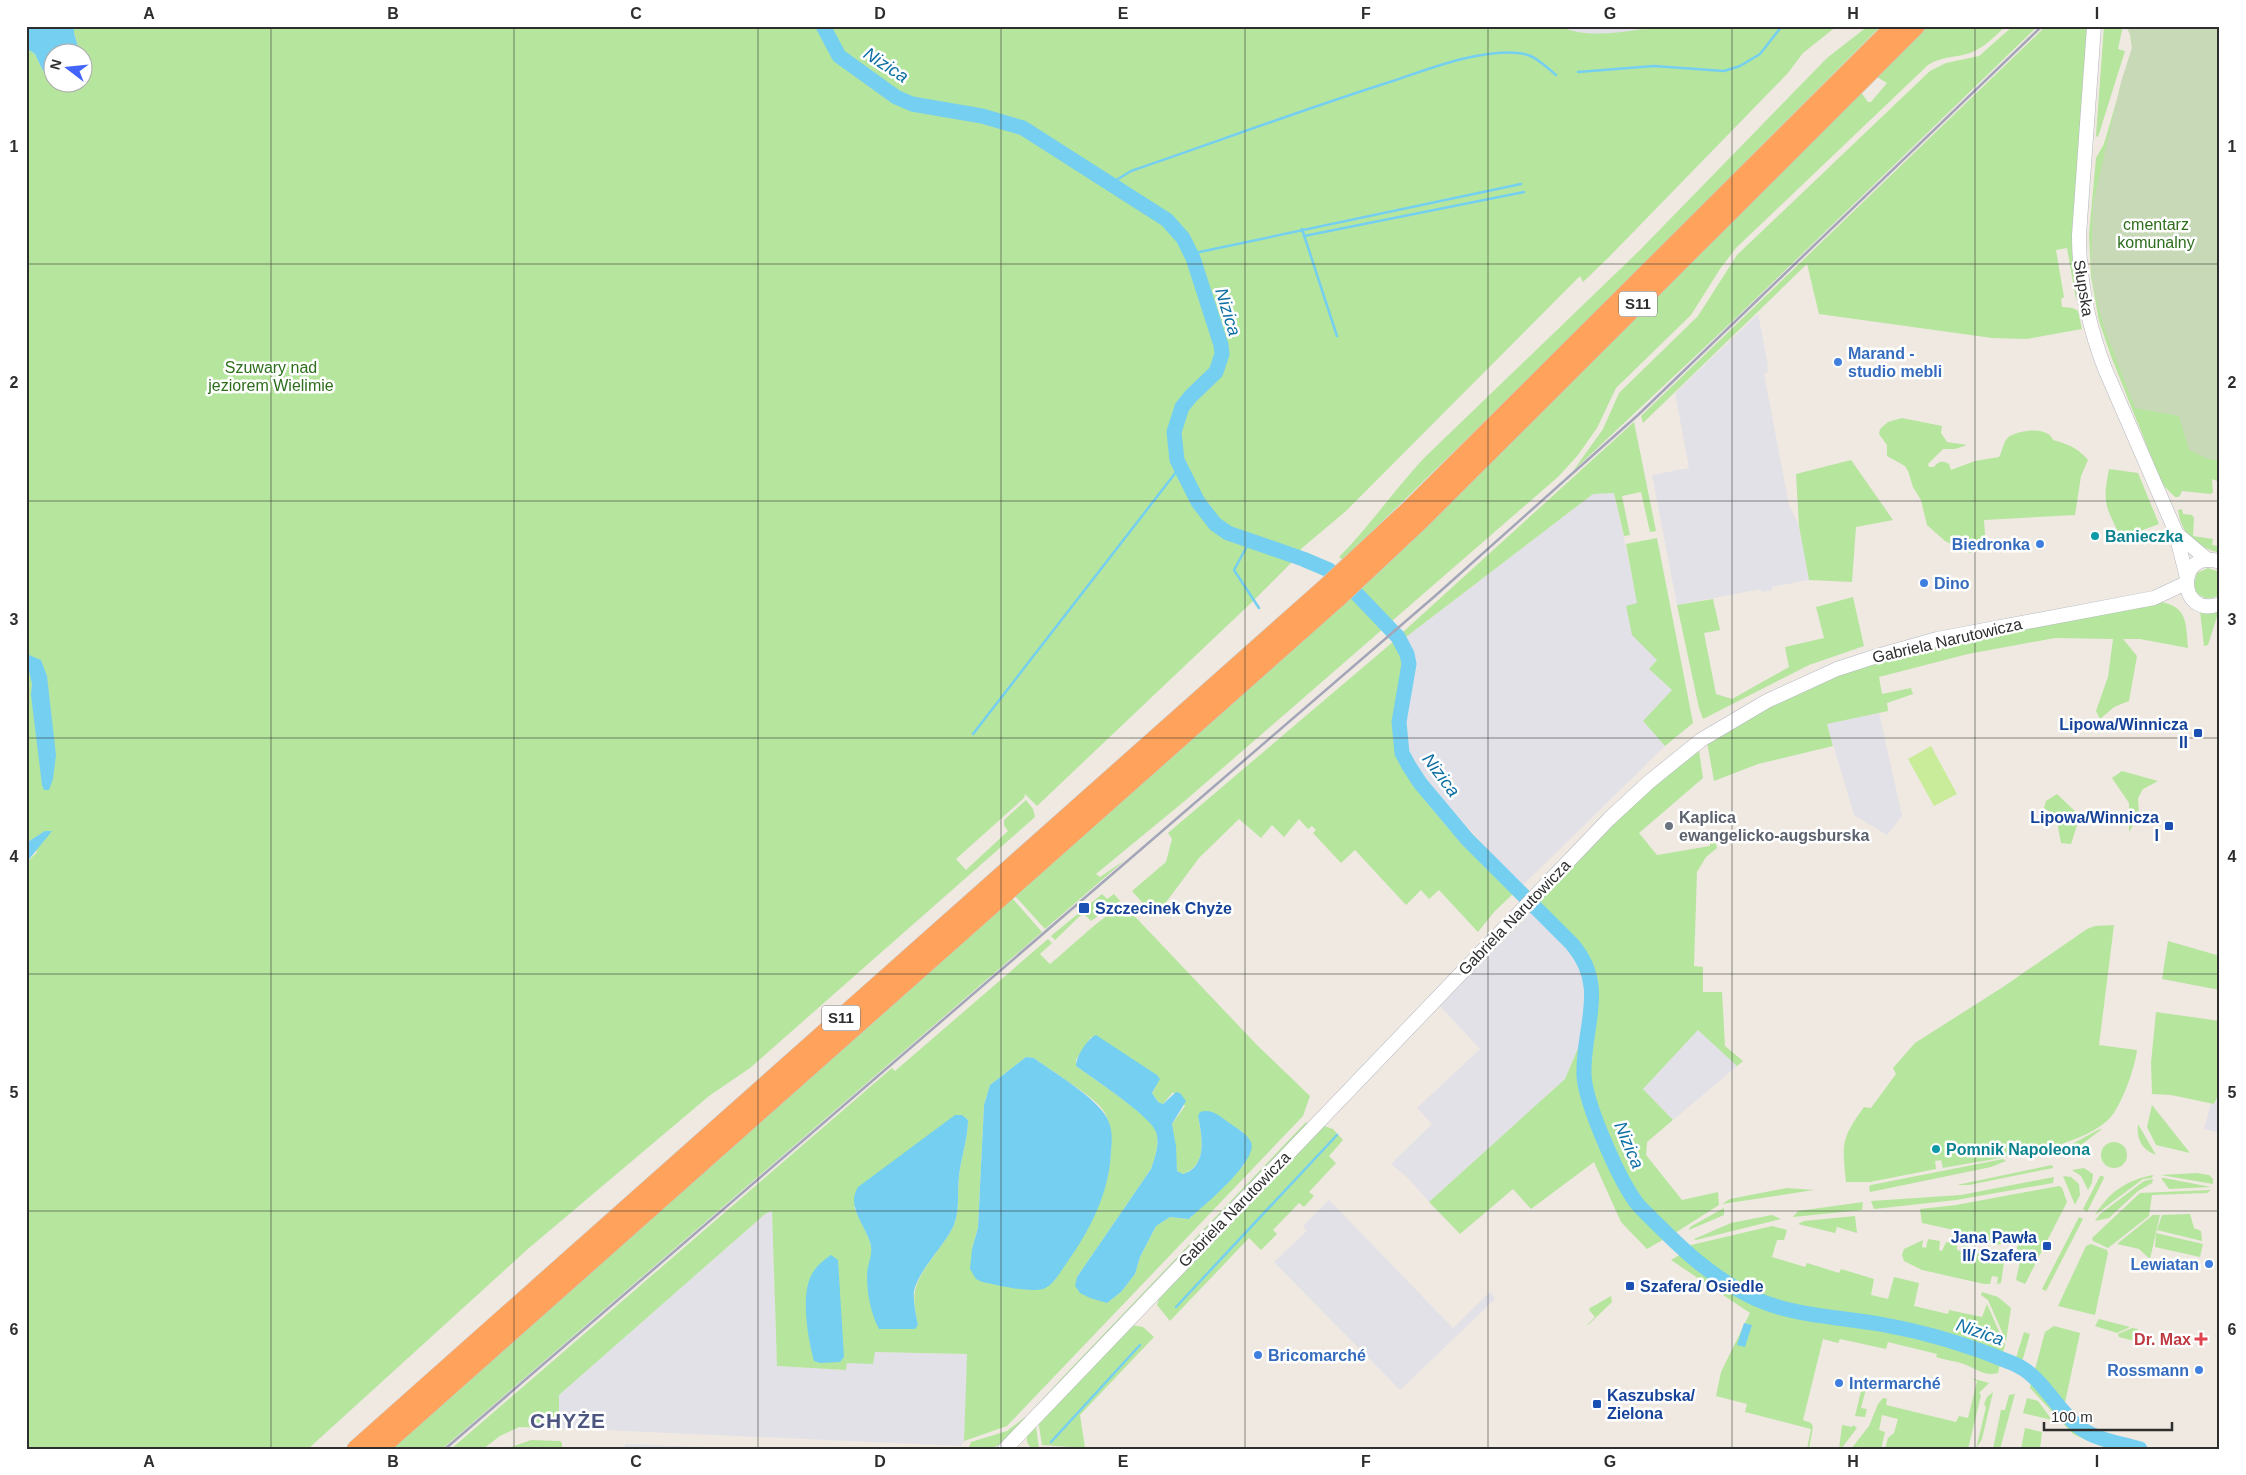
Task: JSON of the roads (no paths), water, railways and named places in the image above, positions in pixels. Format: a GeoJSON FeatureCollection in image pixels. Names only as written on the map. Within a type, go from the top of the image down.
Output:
{"type":"FeatureCollection","features":[{"type":"Feature","properties":{"kind":"highway","name":"S11"},"geometry":{"type":"LineString","coordinates":[[1352,574],[1418,501],[1895,26]]}},
{"type":"Feature","properties":{"kind":"highway","name":"S11"},"geometry":{"type":"LineString","coordinates":[[380,1449],[1352,574],[1421,520],[1916,26]]}},
{"type":"Feature","properties":{"kind":"highway","name":"S11"},"geometry":{"type":"LineString","coordinates":[[356,1449],[1332,592]]}},
{"type":"Feature","properties":{"kind":"main road","name":"Słupska"},"geometry":{"type":"LineString","coordinates":[[2094,26],[2079,235],[2085,303],[2102,361],[2176,533],[2191,598]]}},
{"type":"Feature","properties":{"kind":"main road","name":"Słupska"},"geometry":{"type":"LineString","coordinates":[[2176,533],[2214,561]]}},
{"type":"Feature","properties":{"kind":"main road","name":"Gabriela Narutowicza"},"geometry":{"type":"LineString","coordinates":[[2154,598],[2186,580],[2193,566],[2214,561]]}},
{"type":"Feature","properties":{"kind":"main road","name":"Gabriela Narutowicza"},"geometry":{"type":"LineString","coordinates":[[1005,1449],[1609,819],[1675,760],[1701,740],[1799,685],[1877,656],[1937,639],[2154,598],[2191,598],[2205,606],[2220,604]]}},
{"type":"Feature","properties":{"kind":"water"},"geometry":{"type":"Polygon","coordinates":[[[26,26],[74,26],[77,42],[42,42],[42,69],[35,54],[26,48],[26,26]]]}},
{"type":"Feature","properties":{"kind":"water"},"geometry":{"type":"Polygon","coordinates":[[[29,655],[41,660],[47,676],[56,755],[53,779],[49,790],[44,790],[42,785],[31,695],[32,684],[26,658],[29,655]]]}},
{"type":"Feature","properties":{"kind":"water"},"geometry":{"type":"Polygon","coordinates":[[[45,831],[52,831],[26,863],[26,843],[45,831]]]}},
{"type":"Feature","properties":{"kind":"water"},"geometry":{"type":"Polygon","coordinates":[[[1096,1035],[1157,1075],[1160,1079],[1152,1093],[1158,1102],[1163,1104],[1176,1092],[1180,1093],[1186,1101],[1172,1124],[1176,1146],[1177,1171],[1183,1174],[1191,1170],[1200,1157],[1202,1141],[1198,1116],[1200,1112],[1209,1111],[1217,1114],[1242,1132],[1251,1142],[1251,1150],[1247,1160],[1238,1172],[1189,1219],[1170,1217],[1156,1226],[1140,1257],[1135,1274],[1121,1292],[1107,1303],[1080,1293],[1075,1286],[1077,1277],[1151,1169],[1157,1141],[1156,1132],[1144,1117],[1076,1066],[1083,1049],[1089,1040],[1096,1035]]]}},
{"type":"Feature","properties":{"kind":"water"},"geometry":{"type":"Polygon","coordinates":[[[1026,1057],[1034,1058],[1094,1102],[1107,1118],[1112,1135],[1109,1167],[1097,1211],[1083,1238],[1056,1278],[1047,1287],[1037,1290],[982,1282],[976,1279],[970,1269],[972,1249],[978,1228],[984,1105],[990,1085],[1026,1057]]]}},
{"type":"Feature","properties":{"kind":"water"},"geometry":{"type":"Polygon","coordinates":[[[955,1115],[962,1115],[968,1120],[959,1176],[958,1207],[954,1225],[921,1274],[914,1291],[918,1325],[915,1329],[879,1329],[870,1304],[868,1290],[867,1271],[871,1247],[855,1208],[855,1194],[858,1187],[955,1115]]]}},
{"type":"Feature","properties":{"kind":"water"},"geometry":{"type":"Polygon","coordinates":[[[831,1255],[838,1260],[844,1357],[840,1362],[820,1363],[814,1361],[809,1341],[806,1293],[808,1283],[814,1271],[820,1263],[831,1255]]]}},
{"type":"Feature","properties":{"kind":"water"},"geometry":{"type":"Polygon","coordinates":[[[1744,1323],[1752,1325],[1745,1347],[1737,1345],[1744,1323]]]}},
{"type":"Feature","properties":{"kind":"waterway","name":"Nizica"},"geometry":{"type":"LineString","coordinates":[[823,26],[839,56],[896,97],[912,104],[982,116],[1023,128],[1167,220],[1183,238],[1193,258],[1221,345],[1222,354],[1216,372],[1182,407],[1174,432],[1177,460],[1198,502],[1215,524],[1228,533],[1329,570],[1353,590],[1398,637],[1407,654],[1409,664],[1399,722],[1402,753],[1409,766],[1420,783],[1467,839],[1572,944],[1583,960],[1592,992],[1584,1058],[1586,1089],[1605,1143],[1631,1195],[1639,1206],[1693,1258],[1722,1280],[1756,1299],[1787,1310],[1869,1322],[1918,1332],[1997,1357],[2023,1368],[2032,1375],[2062,1411],[2079,1427],[2100,1438],[2140,1449]]}},
{"type":"Feature","properties":{"kind":"waterway"},"geometry":{"type":"LineString","coordinates":[[1578,72],[1654,66],[1724,71],[1740,66],[1760,54],[1782,26]]}},
{"type":"Feature","properties":{"kind":"waterway"},"geometry":{"type":"LineString","coordinates":[[1110,184],[1131,171],[1456,60],[1488,54],[1518,53],[1529,55],[1556,75]]}},
{"type":"Feature","properties":{"kind":"waterway"},"geometry":{"type":"LineString","coordinates":[[1190,254],[1521,184]]}},
{"type":"Feature","properties":{"kind":"waterway"},"geometry":{"type":"LineString","coordinates":[[1304,236],[1524,192]]}},
{"type":"Feature","properties":{"kind":"waterway"},"geometry":{"type":"LineString","coordinates":[[1302,229],[1337,336]]}},
{"type":"Feature","properties":{"kind":"waterway"},"geometry":{"type":"LineString","coordinates":[[973,734],[1180,467]]}},
{"type":"Feature","properties":{"kind":"waterway"},"geometry":{"type":"LineString","coordinates":[[1250,541],[1234,570],[1259,608]]}},
{"type":"Feature","properties":{"kind":"waterway"},"geometry":{"type":"LineString","coordinates":[[1176,1307],[1337,1135]]}},
{"type":"Feature","properties":{"kind":"waterway"},"geometry":{"type":"LineString","coordinates":[[1051,1442],[1140,1345]]}},
{"type":"Feature","properties":{"kind":"railway"},"geometry":{"type":"LineString","coordinates":[[445,1449],[1435,596],[1638,415],[2042,26]]}},
{"type":"Feature","properties":{"kind":"place","name":"Marand - studio mebli"},"geometry":{"type":"Point","coordinates":[1838,362]}},
{"type":"Feature","properties":{"kind":"place","name":"Banieczka"},"geometry":{"type":"Point","coordinates":[2095,536]}},
{"type":"Feature","properties":{"kind":"place","name":"Biedronka"},"geometry":{"type":"Point","coordinates":[2040,544]}},
{"type":"Feature","properties":{"kind":"place","name":"Dino"},"geometry":{"type":"Point","coordinates":[1924,583]}},
{"type":"Feature","properties":{"kind":"place","name":"Lipowa/Winnicza II"},"geometry":{"type":"Point","coordinates":[2198,733]}},
{"type":"Feature","properties":{"kind":"place","name":"Kaplica ewangelicko-augsburska"},"geometry":{"type":"Point","coordinates":[1669,826]}},
{"type":"Feature","properties":{"kind":"place","name":"Lipowa/Winnicza I"},"geometry":{"type":"Point","coordinates":[2169,826]}},
{"type":"Feature","properties":{"kind":"place","name":"Szczecinek Chyże"},"geometry":{"type":"Point","coordinates":[1084,908]}},
{"type":"Feature","properties":{"kind":"place","name":"Pomnik Napoleona"},"geometry":{"type":"Point","coordinates":[1936,1149]}},
{"type":"Feature","properties":{"kind":"place","name":"Jana Pawła II/ Szafera"},"geometry":{"type":"Point","coordinates":[2047,1246]}},
{"type":"Feature","properties":{"kind":"place","name":"Lewiatan"},"geometry":{"type":"Point","coordinates":[2209,1264]}},
{"type":"Feature","properties":{"kind":"place","name":"Szafera/ Osiedle"},"geometry":{"type":"Point","coordinates":[1630,1286]}},
{"type":"Feature","properties":{"kind":"place","name":"Dr. Max"},"geometry":{"type":"Point","coordinates":[2201,1339]}},
{"type":"Feature","properties":{"kind":"place","name":"Bricomarché"},"geometry":{"type":"Point","coordinates":[1258,1355]}},
{"type":"Feature","properties":{"kind":"place","name":"Rossmann"},"geometry":{"type":"Point","coordinates":[2199,1370]}},
{"type":"Feature","properties":{"kind":"place","name":"Intermarché"},"geometry":{"type":"Point","coordinates":[1839,1383]}},
{"type":"Feature","properties":{"kind":"place","name":"Kaszubska/ Zielona"},"geometry":{"type":"Point","coordinates":[1597,1404]}},
{"type":"Feature","properties":{"kind":"district","name":"CHYŻE"},"geometry":{"type":"Point","coordinates":[568,1421]}},
{"type":"Feature","properties":{"kind":"park label","name":"cmentarz komunalny"},"geometry":{"type":"Point","coordinates":[2156,233]}},
{"type":"Feature","properties":{"kind":"park label","name":"Szuwary nad jeziorem Wielimie"},"geometry":{"type":"Point","coordinates":[271,376]}}]}
